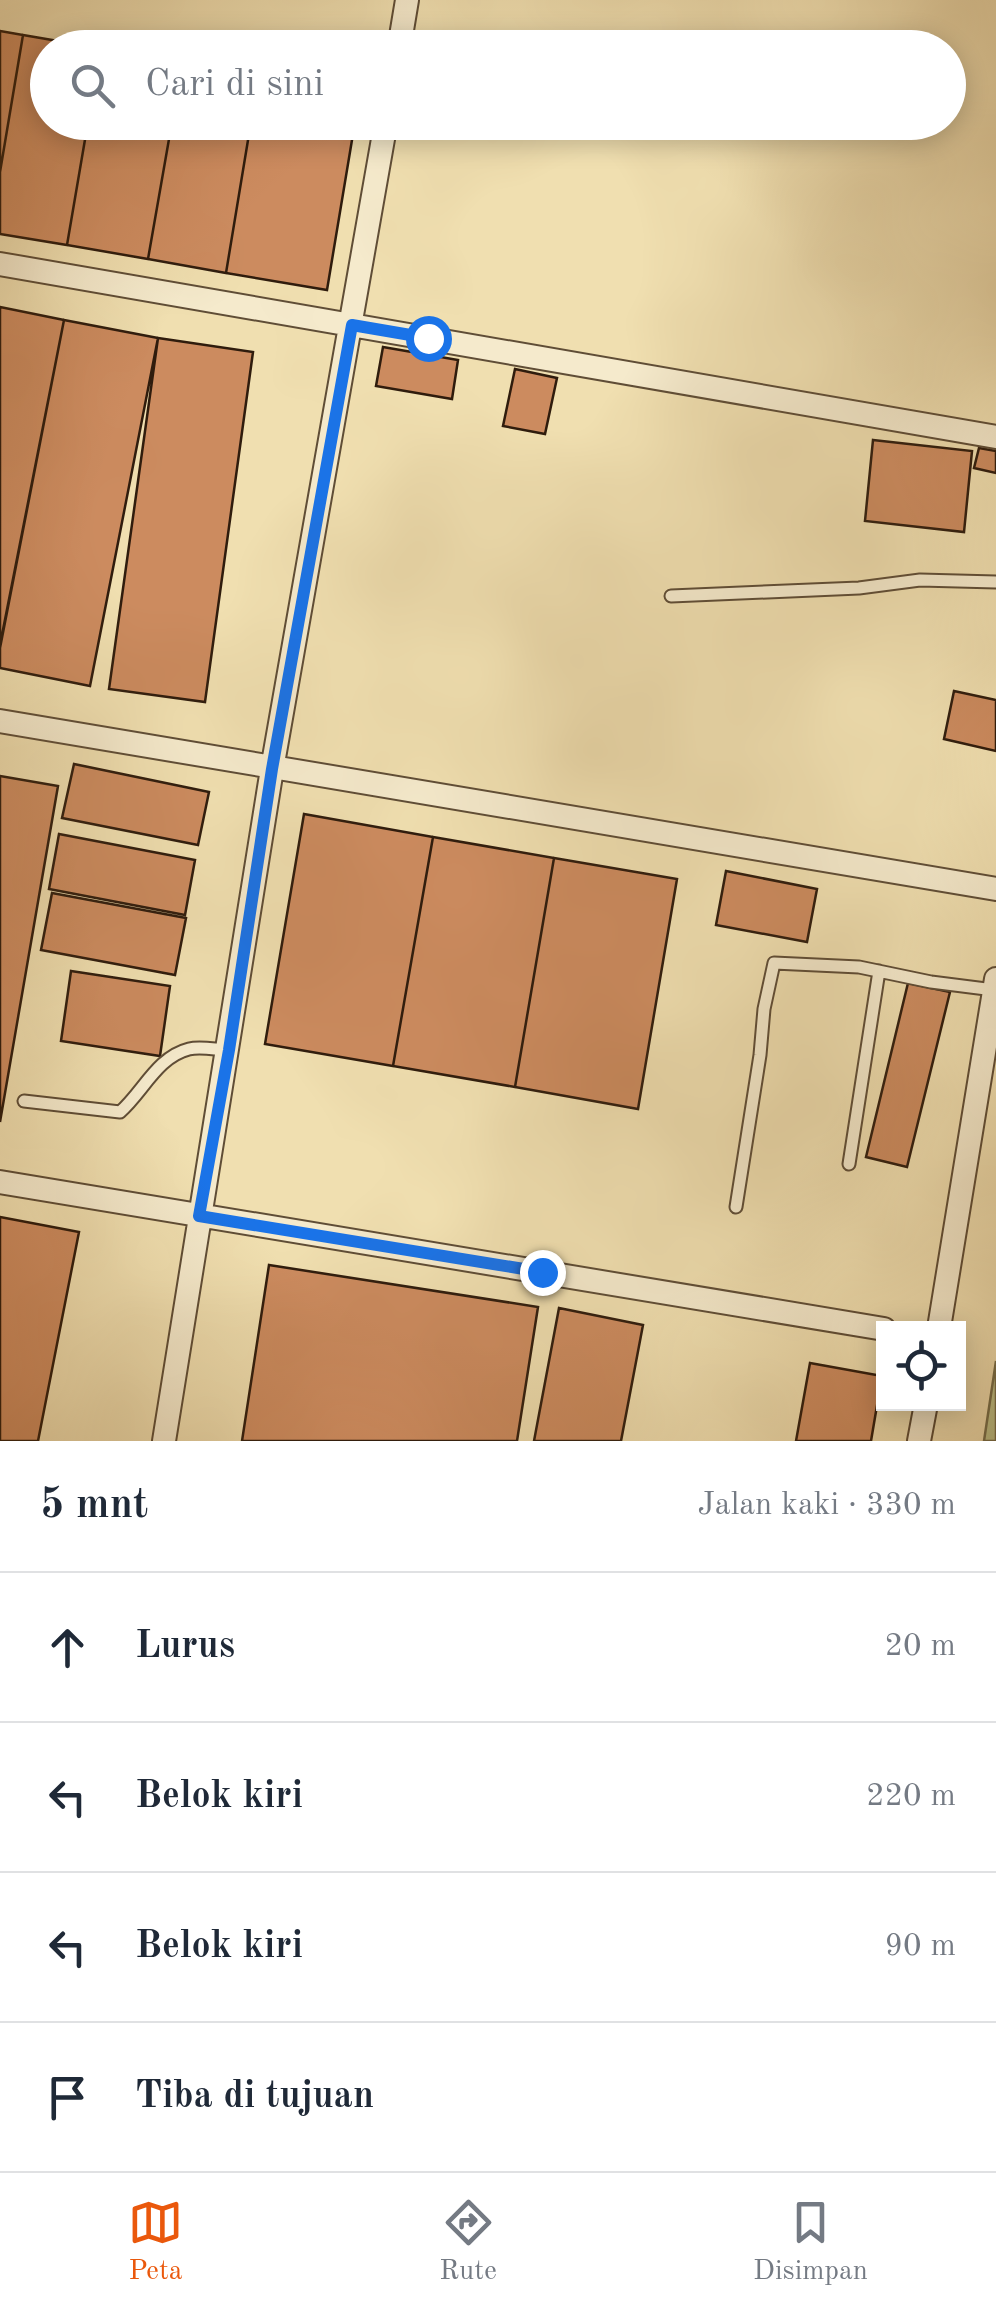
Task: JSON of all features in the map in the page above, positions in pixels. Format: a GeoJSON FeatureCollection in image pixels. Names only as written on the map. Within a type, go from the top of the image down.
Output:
{"type":"FeatureCollection","features":[{"type":"Feature","properties":{"kind":"street"},"geometry":{"type":"LineString","coordinates":[[402,30],[407,0]]}},
{"type":"Feature","properties":{"kind":"street"},"geometry":{"type":"LineString","coordinates":[[164,1441],[272,769],[383,140]]}},
{"type":"Feature","properties":{"kind":"street"},"geometry":{"type":"LineString","coordinates":[[0,264],[996,437]]}},
{"type":"Feature","properties":{"kind":"street"},"geometry":{"type":"LineString","coordinates":[[0,721],[996,889]]}},
{"type":"Feature","properties":{"kind":"street"},"geometry":{"type":"LineString","coordinates":[[940,1321],[995,985]]}},
{"type":"Feature","properties":{"kind":"street"},"geometry":{"type":"LineString","coordinates":[[0,1182],[876,1327]]}},
{"type":"Feature","properties":{"kind":"street"},"geometry":{"type":"LineString","coordinates":[[919,1441],[925,1411]]}},
{"type":"Feature","properties":{"kind":"lane"},"geometry":{"type":"LineString","coordinates":[[671,596],[859,588],[920,580],[996,582]]}},
{"type":"Feature","properties":{"kind":"lane"},"geometry":{"type":"LineString","coordinates":[[736,1207],[771,966],[778,961],[878,971],[930,982],[995,985]]}},
{"type":"Feature","properties":{"kind":"lane"},"geometry":{"type":"LineString","coordinates":[[849,1164],[878,971]]}},
{"type":"Feature","properties":{"kind":"lane"},"geometry":{"type":"LineString","coordinates":[[24,1101],[120,1112],[138,1096],[164,1060],[191,1048],[229,1050]]}},
{"type":"Feature","properties":{"kind":"green space"},"geometry":{"type":"Polygon","coordinates":[[[996,1361],[996,1441],[984,1441],[996,1361]]]}},
{"type":"Feature","properties":{"kind":"building"},"geometry":{"type":"Polygon","coordinates":[[[0,31],[23,35],[0,172],[0,31]]]}},
{"type":"Feature","properties":{"kind":"building"},"geometry":{"type":"Polygon","coordinates":[[[23,35],[30,36],[30,140],[85,140],[67,245],[0,234],[0,172],[23,35]]]}},
{"type":"Feature","properties":{"kind":"building"},"geometry":{"type":"Polygon","coordinates":[[[85,140],[169,140],[148,259],[67,245],[85,140]]]}},
{"type":"Feature","properties":{"kind":"building"},"geometry":{"type":"Polygon","coordinates":[[[169,140],[248,140],[226,273],[148,259],[169,140]]]}},
{"type":"Feature","properties":{"kind":"building"},"geometry":{"type":"Polygon","coordinates":[[[248,140],[352,140],[327,290],[226,273],[248,140]]]}},
{"type":"Feature","properties":{"kind":"building"},"geometry":{"type":"Polygon","coordinates":[[[0,307],[64,320],[0,645],[0,307]]]}},
{"type":"Feature","properties":{"kind":"building"},"geometry":{"type":"Polygon","coordinates":[[[64,320],[158,338],[90,686],[0,668],[0,648],[64,320]]]}},
{"type":"Feature","properties":{"kind":"building"},"geometry":{"type":"Polygon","coordinates":[[[158,338],[253,352],[205,702],[109,689],[158,338]]]}},
{"type":"Feature","properties":{"kind":"building"},"geometry":{"type":"Polygon","coordinates":[[[383,347],[458,360],[452,399],[376,386],[383,347]]]}},
{"type":"Feature","properties":{"kind":"building"},"geometry":{"type":"Polygon","coordinates":[[[515,369],[557,378],[545,434],[503,426],[515,369]]]}},
{"type":"Feature","properties":{"kind":"building"},"geometry":{"type":"Polygon","coordinates":[[[873,440],[972,451],[964,532],[865,521],[873,440]]]}},
{"type":"Feature","properties":{"kind":"building"},"geometry":{"type":"Polygon","coordinates":[[[979,448],[996,451],[996,473],[974,468],[979,448]]]}},
{"type":"Feature","properties":{"kind":"building"},"geometry":{"type":"Polygon","coordinates":[[[954,691],[996,700],[996,751],[944,739],[954,691]]]}},
{"type":"Feature","properties":{"kind":"building"},"geometry":{"type":"Polygon","coordinates":[[[74,764],[209,792],[198,845],[62,818],[74,764]]]}},
{"type":"Feature","properties":{"kind":"building"},"geometry":{"type":"Polygon","coordinates":[[[0,776],[58,786],[0,1122],[0,776]]]}},
{"type":"Feature","properties":{"kind":"building"},"geometry":{"type":"Polygon","coordinates":[[[304,814],[433,837],[393,1066],[265,1044],[304,814]]]}},
{"type":"Feature","properties":{"kind":"building"},"geometry":{"type":"Polygon","coordinates":[[[59,834],[195,860],[185,915],[49,889],[59,834]]]}},
{"type":"Feature","properties":{"kind":"building"},"geometry":{"type":"Polygon","coordinates":[[[433,837],[554,858],[515,1087],[393,1066],[433,837]]]}},
{"type":"Feature","properties":{"kind":"building"},"geometry":{"type":"Polygon","coordinates":[[[554,858],[677,879],[638,1109],[515,1087],[554,858]]]}},
{"type":"Feature","properties":{"kind":"building"},"geometry":{"type":"Polygon","coordinates":[[[726,871],[817,889],[807,942],[716,925],[726,871]]]}},
{"type":"Feature","properties":{"kind":"building"},"geometry":{"type":"Polygon","coordinates":[[[52,893],[186,918],[175,975],[41,950],[52,893]]]}},
{"type":"Feature","properties":{"kind":"building"},"geometry":{"type":"Polygon","coordinates":[[[71,971],[170,986],[160,1056],[61,1041],[71,971]]]}},
{"type":"Feature","properties":{"kind":"building"},"geometry":{"type":"Polygon","coordinates":[[[908,983],[950,992],[907,1167],[866,1157],[908,983]]]}},
{"type":"Feature","properties":{"kind":"building"},"geometry":{"type":"Polygon","coordinates":[[[0,1217],[79,1232],[38,1441],[0,1441],[0,1217]]]}},
{"type":"Feature","properties":{"kind":"building"},"geometry":{"type":"Polygon","coordinates":[[[269,1265],[538,1307],[517,1441],[242,1441],[269,1265]]]}},
{"type":"Feature","properties":{"kind":"building"},"geometry":{"type":"Polygon","coordinates":[[[559,1308],[643,1325],[621,1441],[534,1441],[559,1308]]]}},
{"type":"Feature","properties":{"kind":"building"},"geometry":{"type":"Polygon","coordinates":[[[810,1363],[876,1375],[871,1441],[796,1441],[810,1363]]]}},
{"type":"Feature","properties":{"kind":"route"},"geometry":{"type":"LineString","coordinates":[[428,338],[352,325],[272,769],[199,1216],[542,1272]]}}]}
